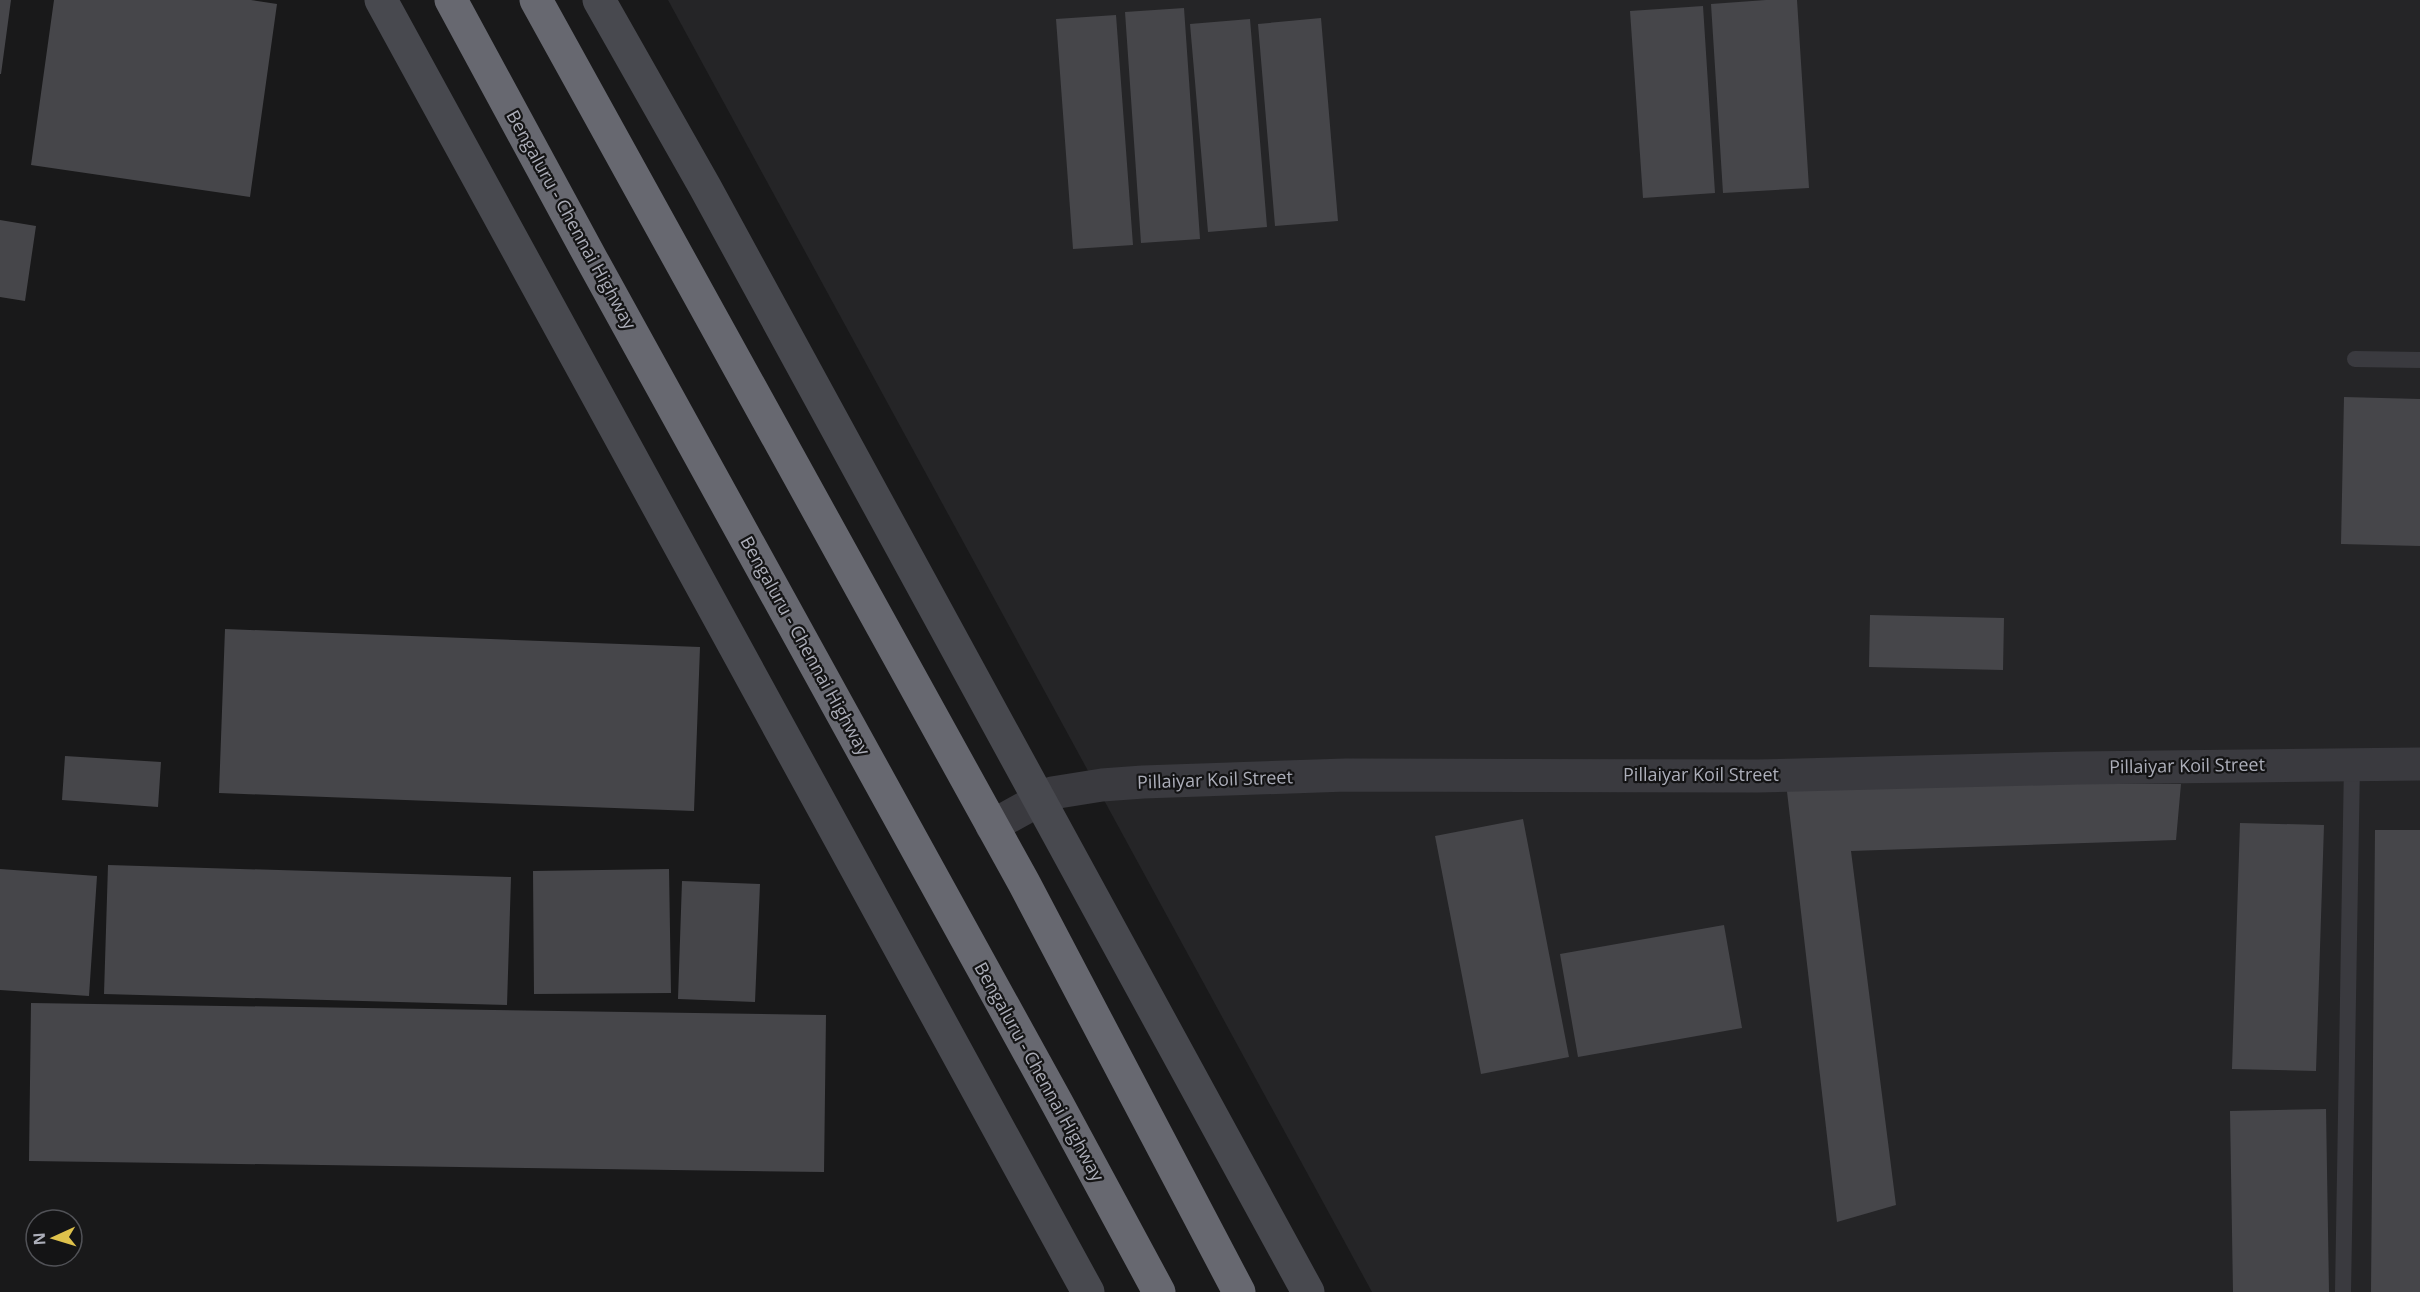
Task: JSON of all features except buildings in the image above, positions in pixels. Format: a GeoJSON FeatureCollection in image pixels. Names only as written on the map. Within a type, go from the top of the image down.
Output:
{"type":"FeatureCollection","features":[{"type":"Feature","properties":{"kind":"highway","name":"Bengaluru - Chennai Highway"},"geometry":{"type":"LineString","coordinates":[[451,0],[597,271],[1052,1092],[1159,1292]]}},
{"type":"Feature","properties":{"kind":"highway"},"geometry":{"type":"LineString","coordinates":[[536,0],[992,826],[1239,1292]]}},
{"type":"Feature","properties":{"kind":"street"},"geometry":{"type":"LineString","coordinates":[[381,0],[1088,1292]]}},
{"type":"Feature","properties":{"kind":"street"},"geometry":{"type":"LineString","coordinates":[[600,0],[1308,1292]]}},
{"type":"Feature","properties":{"kind":"street","name":"Pillaiyar Koil Street"},"geometry":{"type":"LineString","coordinates":[[992,826],[1039,799],[1070,789],[1102,785],[1346,775],[1756,776],[2352,763],[2420,764]]}},
{"type":"Feature","properties":{"kind":"lane"},"geometry":{"type":"LineString","coordinates":[[2355,359],[2420,360]]}},
{"type":"Feature","properties":{"kind":"lane"},"geometry":{"type":"LineString","coordinates":[[2343,1292],[2352,763]]}},
{"type":"Feature","properties":{"kind":"shaded area"},"geometry":{"type":"Polygon","coordinates":[[[668,0],[2420,0],[2420,1292],[1372,1292],[668,0]]]}}]}
